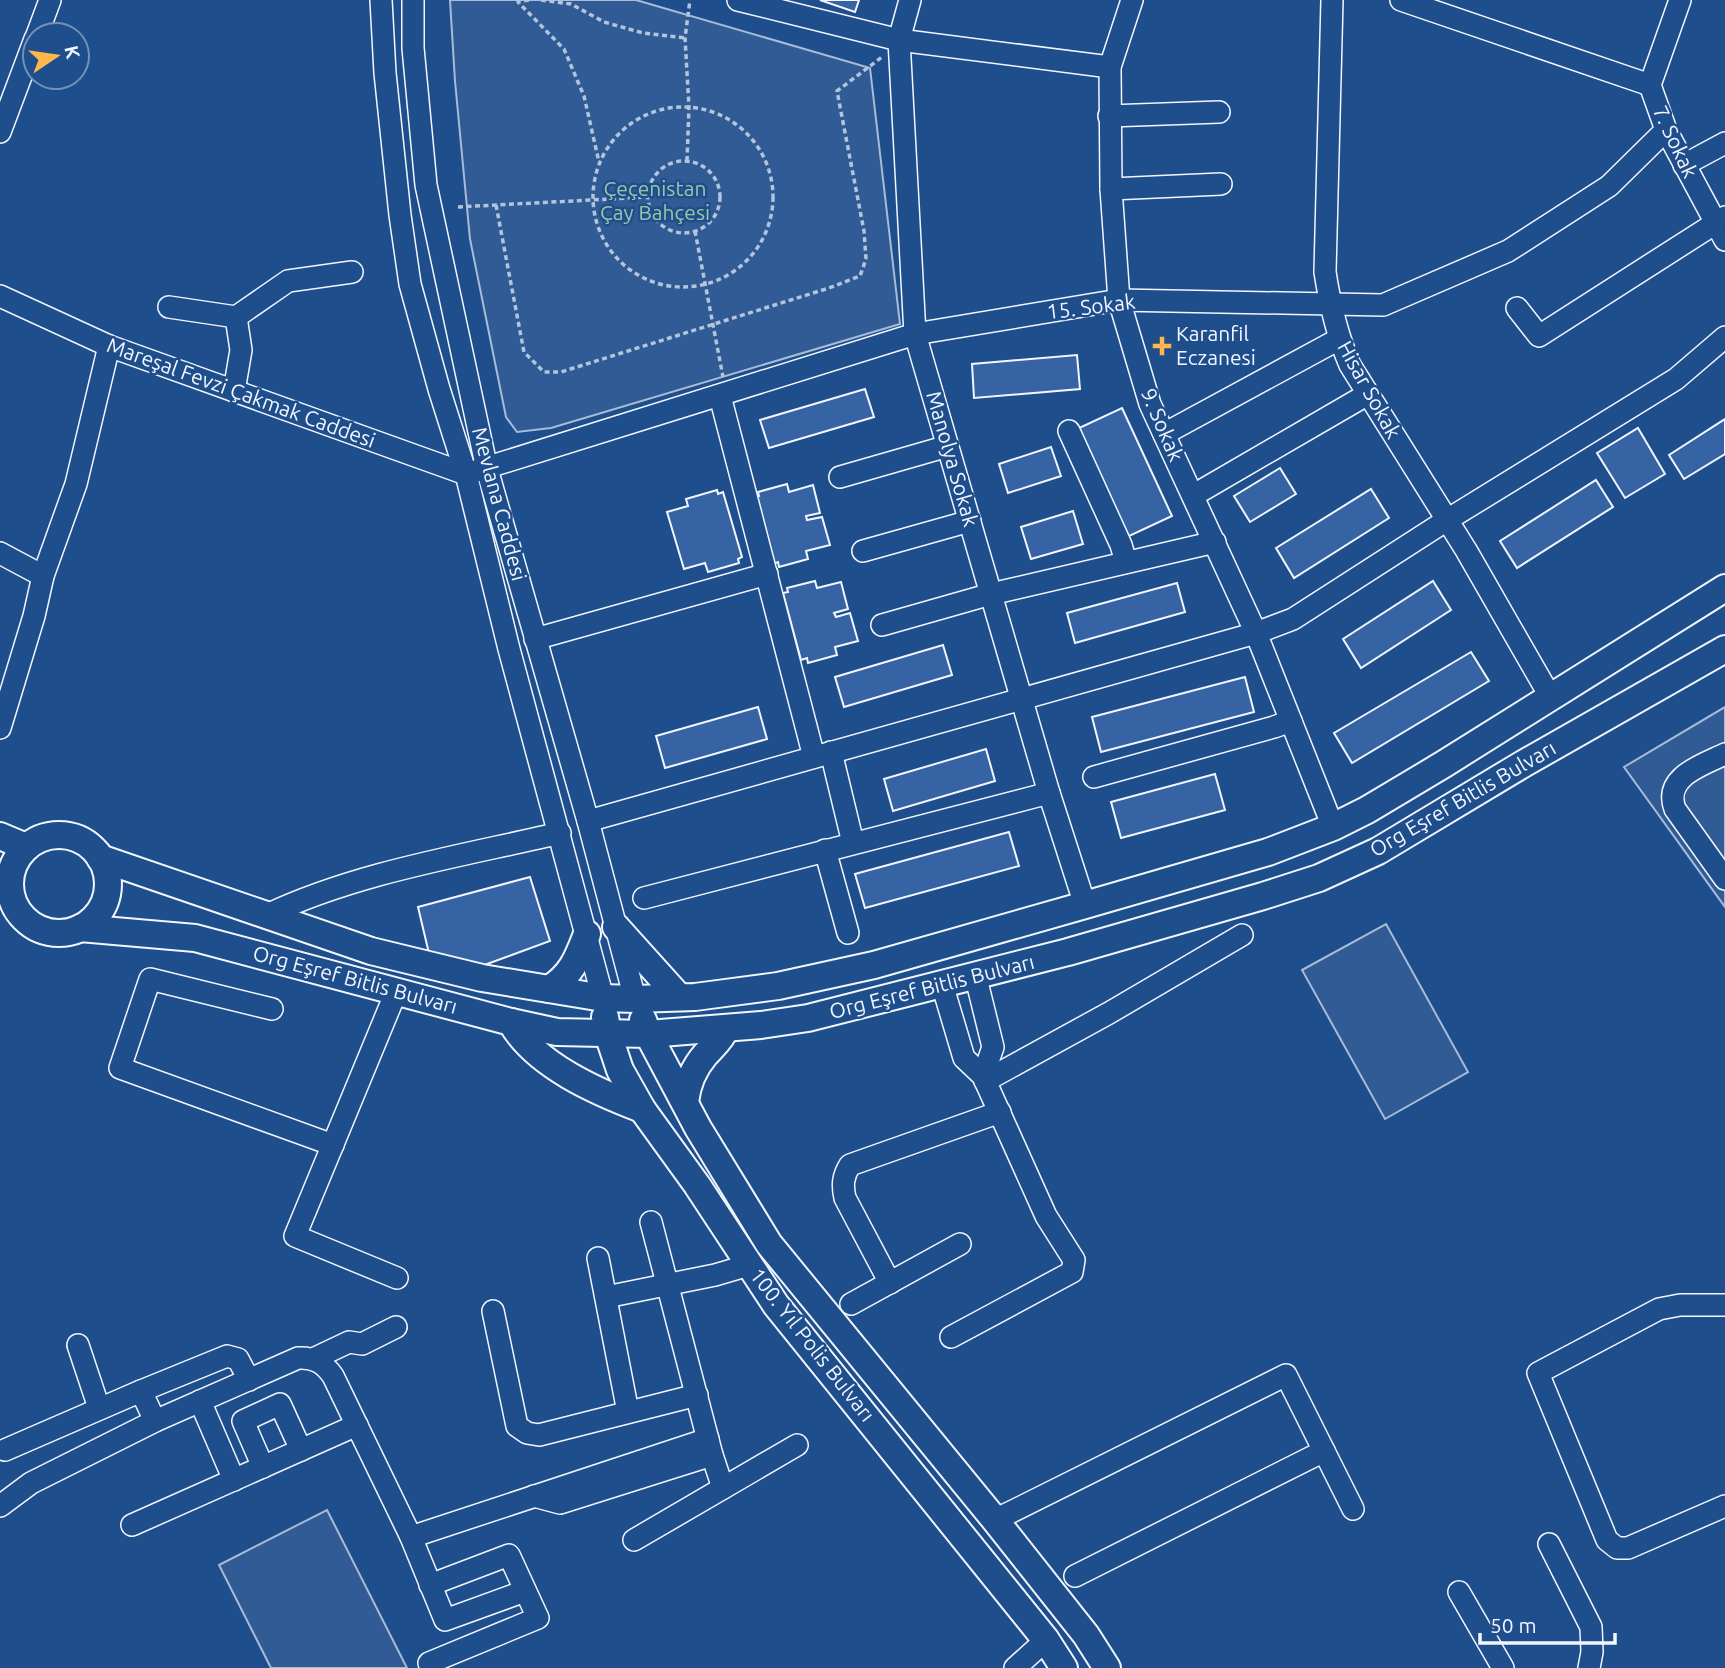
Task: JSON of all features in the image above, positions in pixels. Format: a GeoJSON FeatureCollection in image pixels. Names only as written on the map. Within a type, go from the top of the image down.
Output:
{"type":"FeatureCollection","features":[{"type":"Feature","properties":{"kind":"main road"},"geometry":{"type":"LineString","coordinates":[[100,858],[371,951],[482,978],[603,998],[635,999],[679,998],[778,986],[828,976],[1085,905],[1268,852],[1333,827],[1367,810],[1551,698],[1634,643],[1725,588]]}},
{"type":"Feature","properties":{"kind":"main road","name":"Org Eşref Bitlis Bulvarı"},"geometry":{"type":"LineString","coordinates":[[80,928],[195,937],[511,1023],[557,1032],[648,1034],[808,1018],[1131,935],[1263,896],[1350,865],[1725,649]]}},
{"type":"Feature","properties":{"kind":"main road"},"geometry":{"type":"LineString","coordinates":[[57,835],[74,837],[88,845],[100,858],[106,873],[107,889],[94,919],[65,933],[49,932],[11,917],[15,904],[5,880],[26,847],[57,835]]}},
{"type":"Feature","properties":{"kind":"main road"},"geometry":{"type":"LineString","coordinates":[[0,836],[26,847]]}},
{"type":"Feature","properties":{"kind":"main road"},"geometry":{"type":"LineString","coordinates":[[616,927],[679,998]]}},
{"type":"Feature","properties":{"kind":"main road"},"geometry":{"type":"LineString","coordinates":[[549,989],[564,979],[575,965],[587,934]]}},
{"type":"Feature","properties":{"kind":"main road","name":"100. Yıl Polis Bulvarı"},"geometry":{"type":"LineString","coordinates":[[603,998],[607,1034],[620,1070],[642,1109],[749,1265],[776,1304],[1046,1640],[1064,1668]]}},
{"type":"Feature","properties":{"kind":"main road"},"geometry":{"type":"LineString","coordinates":[[635,999],[648,1034],[685,1102],[769,1244],[995,1520],[1086,1635],[1107,1668]]}},
{"type":"Feature","properties":{"kind":"main road"},"geometry":{"type":"LineString","coordinates":[[511,1023],[527,1045],[544,1059],[594,1088],[642,1109]]}},
{"type":"Feature","properties":{"kind":"main road"},"geometry":{"type":"LineString","coordinates":[[685,1102],[693,1072],[726,1028]]}},
{"type":"Feature","properties":{"kind":"street"},"geometry":{"type":"LineString","coordinates":[[42,21],[50,0]]}},
{"type":"Feature","properties":{"kind":"street","name":"Mevlana Caddesi"},"geometry":{"type":"LineString","coordinates":[[381,0],[385,73],[398,202],[410,284],[439,390],[477,472],[535,639],[588,821],[635,999]]}},
{"type":"Feature","properties":{"kind":"street","name":"Mevlana Caddesi"},"geometry":{"type":"LineString","coordinates":[[413,0],[413,48],[426,185],[509,649],[603,998]]}},
{"type":"Feature","properties":{"kind":"street"},"geometry":{"type":"LineString","coordinates":[[738,0],[900,44],[1110,67]]}},
{"type":"Feature","properties":{"kind":"street","name":"Manolya Sokak"},"geometry":{"type":"LineString","coordinates":[[910,0],[900,44],[915,334],[1049,793],[1085,905]]}},
{"type":"Feature","properties":{"kind":"street","name":"9. Sokak"},"geometry":{"type":"LineString","coordinates":[[1132,0],[1110,67],[1111,189],[1119,300],[1150,404],[1256,633],[1333,827]]}},
{"type":"Feature","properties":{"kind":"street","name":"Hisar Sokak"},"geometry":{"type":"LineString","coordinates":[[1332,0],[1325,272],[1329,303],[1339,339],[1350,365],[1447,520],[1551,698]]}},
{"type":"Feature","properties":{"kind":"street"},"geometry":{"type":"LineString","coordinates":[[1401,0],[1650,85]]}},
{"type":"Feature","properties":{"kind":"street","name":"7. Sokak"},"geometry":{"type":"LineString","coordinates":[[1681,0],[1650,85],[1666,130],[1722,226]]}},
{"type":"Feature","properties":{"kind":"street"},"geometry":{"type":"LineString","coordinates":[[0,132],[21,77]]}},
{"type":"Feature","properties":{"kind":"street"},"geometry":{"type":"LineString","coordinates":[[1109,116],[1219,112]]}},
{"type":"Feature","properties":{"kind":"street","name":"15. Sokak"},"geometry":{"type":"LineString","coordinates":[[477,472],[915,334],[1119,300],[1383,305],[1508,251],[1609,186],[1666,130]]}},
{"type":"Feature","properties":{"kind":"street"},"geometry":{"type":"LineString","coordinates":[[1684,165],[1725,143]]}},
{"type":"Feature","properties":{"kind":"street"},"geometry":{"type":"LineString","coordinates":[[1111,189],[1221,184]]}},
{"type":"Feature","properties":{"kind":"street"},"geometry":{"type":"LineString","coordinates":[[1517,308],[1539,336],[1722,226]]}},
{"type":"Feature","properties":{"kind":"street"},"geometry":{"type":"LineString","coordinates":[[169,307],[236,317],[288,281],[352,272]]}},
{"type":"Feature","properties":{"kind":"street","name":"Mareşal Fevzi Çakmak Caddesi"},"geometry":{"type":"LineString","coordinates":[[0,296],[109,346],[477,472]]}},
{"type":"Feature","properties":{"kind":"street"},"geometry":{"type":"LineString","coordinates":[[234,391],[241,350],[236,317]]}},
{"type":"Feature","properties":{"kind":"street"},"geometry":{"type":"LineString","coordinates":[[588,821],[1256,633],[1293,619],[1447,520],[1676,379],[1725,337]]}},
{"type":"Feature","properties":{"kind":"street"},"geometry":{"type":"LineString","coordinates":[[1164,434],[1339,339]]}},
{"type":"Feature","properties":{"kind":"street"},"geometry":{"type":"LineString","coordinates":[[0,728],[34,616],[43,576],[76,484],[109,346]]}},
{"type":"Feature","properties":{"kind":"street"},"geometry":{"type":"LineString","coordinates":[[1194,495],[1368,394]]}},
{"type":"Feature","properties":{"kind":"street"},"geometry":{"type":"LineString","coordinates":[[723,395],[767,574],[822,755],[853,843]]}},
{"type":"Feature","properties":{"kind":"street"},"geometry":{"type":"LineString","coordinates":[[1069,431],[1121,545],[1126,562]]}},
{"type":"Feature","properties":{"kind":"street"},"geometry":{"type":"LineString","coordinates":[[840,477],[948,446]]}},
{"type":"Feature","properties":{"kind":"street"},"geometry":{"type":"LineString","coordinates":[[863,551],[970,521]]}},
{"type":"Feature","properties":{"kind":"street"},"geometry":{"type":"LineString","coordinates":[[882,625],[991,594],[1215,542]]}},
{"type":"Feature","properties":{"kind":"street"},"geometry":{"type":"LineString","coordinates":[[0,553],[43,576]]}},
{"type":"Feature","properties":{"kind":"street"},"geometry":{"type":"LineString","coordinates":[[535,639],[767,574]]}},
{"type":"Feature","properties":{"kind":"street"},"geometry":{"type":"LineString","coordinates":[[1094,777],[1291,721]]}},
{"type":"Feature","properties":{"kind":"street"},"geometry":{"type":"LineString","coordinates":[[1725,754],[1682,777],[1673,789],[1672,796],[1675,809],[1725,879]]}},
{"type":"Feature","properties":{"kind":"street"},"geometry":{"type":"LineString","coordinates":[[643,898],[1049,793]]}},
{"type":"Feature","properties":{"kind":"street"},"geometry":{"type":"LineString","coordinates":[[267,915],[300,899],[400,870],[560,833]]}},
{"type":"Feature","properties":{"kind":"street"},"geometry":{"type":"LineString","coordinates":[[825,850],[848,933]]}},
{"type":"Feature","properties":{"kind":"street"},"geometry":{"type":"LineString","coordinates":[[984,1078],[1109,1013],[1242,935]]}},
{"type":"Feature","properties":{"kind":"street"},"geometry":{"type":"LineString","coordinates":[[975,974],[993,1047],[984,1078]]}},
{"type":"Feature","properties":{"kind":"street"},"geometry":{"type":"LineString","coordinates":[[272,1009],[150,979],[120,1068],[333,1144]]}},
{"type":"Feature","properties":{"kind":"street"},"geometry":{"type":"LineString","coordinates":[[942,984],[964,1058],[984,1078],[1046,1216],[1074,1261],[1072,1272],[951,1337]]}},
{"type":"Feature","properties":{"kind":"street"},"geometry":{"type":"LineString","coordinates":[[397,992],[295,1236],[397,1278]]}},
{"type":"Feature","properties":{"kind":"street"},"geometry":{"type":"LineString","coordinates":[[890,1283],[845,1198],[843,1185],[846,1171],[850,1165],[1000,1112]]}},
{"type":"Feature","properties":{"kind":"street"},"geometry":{"type":"LineString","coordinates":[[651,1222],[723,1488]]}},
{"type":"Feature","properties":{"kind":"street"},"geometry":{"type":"LineString","coordinates":[[851,1304],[960,1244]]}},
{"type":"Feature","properties":{"kind":"street"},"geometry":{"type":"LineString","coordinates":[[598,1258],[628,1412]]}},
{"type":"Feature","properties":{"kind":"street"},"geometry":{"type":"LineString","coordinates":[[606,1297],[715,1275],[749,1265]]}},
{"type":"Feature","properties":{"kind":"street"},"geometry":{"type":"LineString","coordinates":[[1725,1305],[1680,1305],[1659,1309],[1538,1373],[1607,1541],[1612,1545],[1628,1548],[1725,1506]]}},
{"type":"Feature","properties":{"kind":"street"},"geometry":{"type":"LineString","coordinates":[[493,1311],[517,1426],[521,1430],[539,1435],[697,1395]]}},
{"type":"Feature","properties":{"kind":"street"},"geometry":{"type":"LineString","coordinates":[[0,1506],[32,1483],[155,1421],[298,1358],[321,1364],[356,1353],[362,1344],[396,1327]]}},
{"type":"Feature","properties":{"kind":"street"},"geometry":{"type":"LineString","coordinates":[[78,1345],[99,1408]]}},
{"type":"Feature","properties":{"kind":"street"},"geometry":{"type":"LineString","coordinates":[[5,1450],[227,1356],[238,1359],[249,1380]]}},
{"type":"Feature","properties":{"kind":"street"},"geometry":{"type":"LineString","coordinates":[[321,1364],[356,1425],[411,1537],[445,1620],[525,1591]]}},
{"type":"Feature","properties":{"kind":"street"},"geometry":{"type":"LineString","coordinates":[[995,1520],[1286,1375],[1353,1509]]}},
{"type":"Feature","properties":{"kind":"street"},"geometry":{"type":"LineString","coordinates":[[141,1391],[155,1421]]}},
{"type":"Feature","properties":{"kind":"street"},"geometry":{"type":"LineString","coordinates":[[200,1401],[234,1480]]}},
{"type":"Feature","properties":{"kind":"street"},"geometry":{"type":"LineString","coordinates":[[264,1467],[243,1421],[280,1404],[301,1450]]}},
{"type":"Feature","properties":{"kind":"street"},"geometry":{"type":"LineString","coordinates":[[132,1525],[356,1425]]}},
{"type":"Feature","properties":{"kind":"street"},"geometry":{"type":"LineString","coordinates":[[634,1540],[797,1445]]}},
{"type":"Feature","properties":{"kind":"street"},"geometry":{"type":"LineString","coordinates":[[411,1537],[534,1496],[560,1503],[710,1447]]}},
{"type":"Feature","properties":{"kind":"street"},"geometry":{"type":"LineString","coordinates":[[1075,1576],[1324,1451]]}},
{"type":"Feature","properties":{"kind":"street"},"geometry":{"type":"LineString","coordinates":[[1549,1544],[1591,1627],[1592,1652],[1589,1668]]}},
{"type":"Feature","properties":{"kind":"street"},"geometry":{"type":"LineString","coordinates":[[429,1663],[538,1618],[509,1555],[430,1585]]}},
{"type":"Feature","properties":{"kind":"street"},"geometry":{"type":"LineString","coordinates":[[1459,1592],[1503,1668]]}},
{"type":"Feature","properties":{"kind":"street"},"geometry":{"type":"LineString","coordinates":[[1015,1668],[1046,1640]]}},
{"type":"Feature","properties":{"kind":"path"},"geometry":{"type":"LineString","coordinates":[[528,0],[519,2],[564,49],[584,96],[599,163]]}},
{"type":"Feature","properties":{"kind":"path"},"geometry":{"type":"LineString","coordinates":[[541,0],[571,4],[604,22],[643,33],[685,38]]}},
{"type":"Feature","properties":{"kind":"path"},"geometry":{"type":"LineString","coordinates":[[687,161],[690,107],[685,38],[690,0]]}},
{"type":"Feature","properties":{"kind":"path"},"geometry":{"type":"LineString","coordinates":[[496,205],[524,352],[544,372],[561,372],[860,276],[866,260],[864,231],[837,91],[900,44]]}},
{"type":"Feature","properties":{"kind":"path"},"geometry":{"type":"LineString","coordinates":[[690,107],[722,114],[746,131],[764,155],[773,184],[772,214],[762,242],[743,265],[718,281],[688,288],[659,285],[631,272],[610,251],[596,224],[593,194],[599,163],[613,139],[636,119],[663,108],[690,107]]}},
{"type":"Feature","properties":{"kind":"path"},"geometry":{"type":"LineString","coordinates":[[687,161],[702,165],[710,173],[720,193],[719,205],[706,225],[683,233],[660,224],[653,214],[648,197],[652,180],[659,170],[668,164],[687,161]]}},
{"type":"Feature","properties":{"kind":"path"},"geometry":{"type":"LineString","coordinates":[[458,207],[648,197]]}},
{"type":"Feature","properties":{"kind":"path"},"geometry":{"type":"LineString","coordinates":[[695,231],[723,395]]}},
{"type":"Feature","properties":{"kind":"green space","name":"Çeçenistan Çay Bahçesi"},"geometry":{"type":"Polygon","coordinates":[[[450,0],[636,0],[870,68],[900,324],[551,428],[517,432],[506,417],[470,239],[450,0]]]}},
{"type":"Feature","properties":{"kind":"green space"},"geometry":{"type":"Polygon","coordinates":[[[1725,707],[1725,907],[1624,767],[1725,707]]]}},
{"type":"Feature","properties":{"kind":"green space"},"geometry":{"type":"Polygon","coordinates":[[[1386,924],[1468,1072],[1385,1119],[1302,970],[1386,924]]]}},
{"type":"Feature","properties":{"kind":"green space"},"geometry":{"type":"Polygon","coordinates":[[[327,1510],[407,1668],[271,1668],[219,1565],[327,1510]]]}},
{"type":"Feature","properties":{"kind":"building"},"geometry":{"type":"Polygon","coordinates":[[[820,0],[859,0],[855,12],[820,0]]]}},
{"type":"Feature","properties":{"kind":"building"},"geometry":{"type":"Polygon","coordinates":[[[1077,355],[1080,389],[974,398],[972,364],[1077,355]]]}},
{"type":"Feature","properties":{"kind":"building"},"geometry":{"type":"Polygon","coordinates":[[[865,389],[874,417],[769,448],[760,420],[865,389]]]}},
{"type":"Feature","properties":{"kind":"building"},"geometry":{"type":"Polygon","coordinates":[[[1122,408],[1172,516],[1127,537],[1077,429],[1122,408]]]}},
{"type":"Feature","properties":{"kind":"building"},"geometry":{"type":"Polygon","coordinates":[[[1725,419],[1725,454],[1684,479],[1669,455],[1725,419]]]}},
{"type":"Feature","properties":{"kind":"building"},"geometry":{"type":"Polygon","coordinates":[[[1638,428],[1665,474],[1625,498],[1597,453],[1638,428]]]}},
{"type":"Feature","properties":{"kind":"building"},"geometry":{"type":"Polygon","coordinates":[[[1051,447],[1061,476],[1008,493],[999,464],[1051,447]]]}},
{"type":"Feature","properties":{"kind":"building"},"geometry":{"type":"Polygon","coordinates":[[[1280,468],[1296,494],[1250,522],[1234,496],[1280,468]]]}},
{"type":"Feature","properties":{"kind":"building"},"geometry":{"type":"Polygon","coordinates":[[[1596,480],[1613,507],[1517,568],[1500,541],[1596,480]]]}},
{"type":"Feature","properties":{"kind":"building"},"geometry":{"type":"Polygon","coordinates":[[[787,484],[789,492],[813,485],[820,513],[806,516],[807,520],[822,517],[830,545],[806,551],[808,559],[779,567],[778,562],[773,564],[755,497],[759,496],[758,492],[787,484]]]}},
{"type":"Feature","properties":{"kind":"building"},"geometry":{"type":"Polygon","coordinates":[[[1371,489],[1389,518],[1294,578],[1276,548],[1371,489]]]}},
{"type":"Feature","properties":{"kind":"building"},"geometry":{"type":"Polygon","coordinates":[[[717,490],[718,494],[723,492],[742,557],[738,559],[739,563],[708,572],[705,563],[684,569],[667,512],[688,506],[686,499],[717,490]]]}},
{"type":"Feature","properties":{"kind":"building"},"geometry":{"type":"Polygon","coordinates":[[[1073,511],[1083,544],[1031,559],[1021,527],[1073,511]]]}},
{"type":"Feature","properties":{"kind":"building"},"geometry":{"type":"Polygon","coordinates":[[[815,581],[817,588],[841,582],[848,609],[834,613],[836,617],[850,613],[858,641],[835,647],[837,655],[808,663],[807,658],[801,660],[783,593],[788,592],[787,588],[815,581]]]}},
{"type":"Feature","properties":{"kind":"building"},"geometry":{"type":"Polygon","coordinates":[[[1433,581],[1451,610],[1361,668],[1343,639],[1433,581]]]}},
{"type":"Feature","properties":{"kind":"building"},"geometry":{"type":"Polygon","coordinates":[[[1177,583],[1185,612],[1075,643],[1067,613],[1177,583]]]}},
{"type":"Feature","properties":{"kind":"building"},"geometry":{"type":"Polygon","coordinates":[[[943,645],[952,675],[844,707],[835,677],[943,645]]]}},
{"type":"Feature","properties":{"kind":"building"},"geometry":{"type":"Polygon","coordinates":[[[1471,652],[1489,681],[1352,763],[1334,733],[1471,652]]]}},
{"type":"Feature","properties":{"kind":"building"},"geometry":{"type":"Polygon","coordinates":[[[1245,677],[1254,712],[1101,752],[1092,717],[1245,677]]]}},
{"type":"Feature","properties":{"kind":"building"},"geometry":{"type":"Polygon","coordinates":[[[758,707],[767,739],[665,768],[656,736],[758,707]]]}},
{"type":"Feature","properties":{"kind":"building"},"geometry":{"type":"Polygon","coordinates":[[[986,749],[995,781],[893,811],[884,779],[986,749]]]}},
{"type":"Feature","properties":{"kind":"building"},"geometry":{"type":"Polygon","coordinates":[[[1215,774],[1225,810],[1121,838],[1111,802],[1215,774]]]}},
{"type":"Feature","properties":{"kind":"building"},"geometry":{"type":"Polygon","coordinates":[[[1009,832],[1019,866],[865,908],[855,874],[1009,832]]]}},
{"type":"Feature","properties":{"kind":"building"},"geometry":{"type":"Polygon","coordinates":[[[530,877],[550,941],[479,967],[431,962],[418,907],[530,877]]]}},
{"type":"Feature","properties":{"kind":"place","name":"Karanfil Eczanesi"},"geometry":{"type":"Point","coordinates":[1162,346]}}]}
